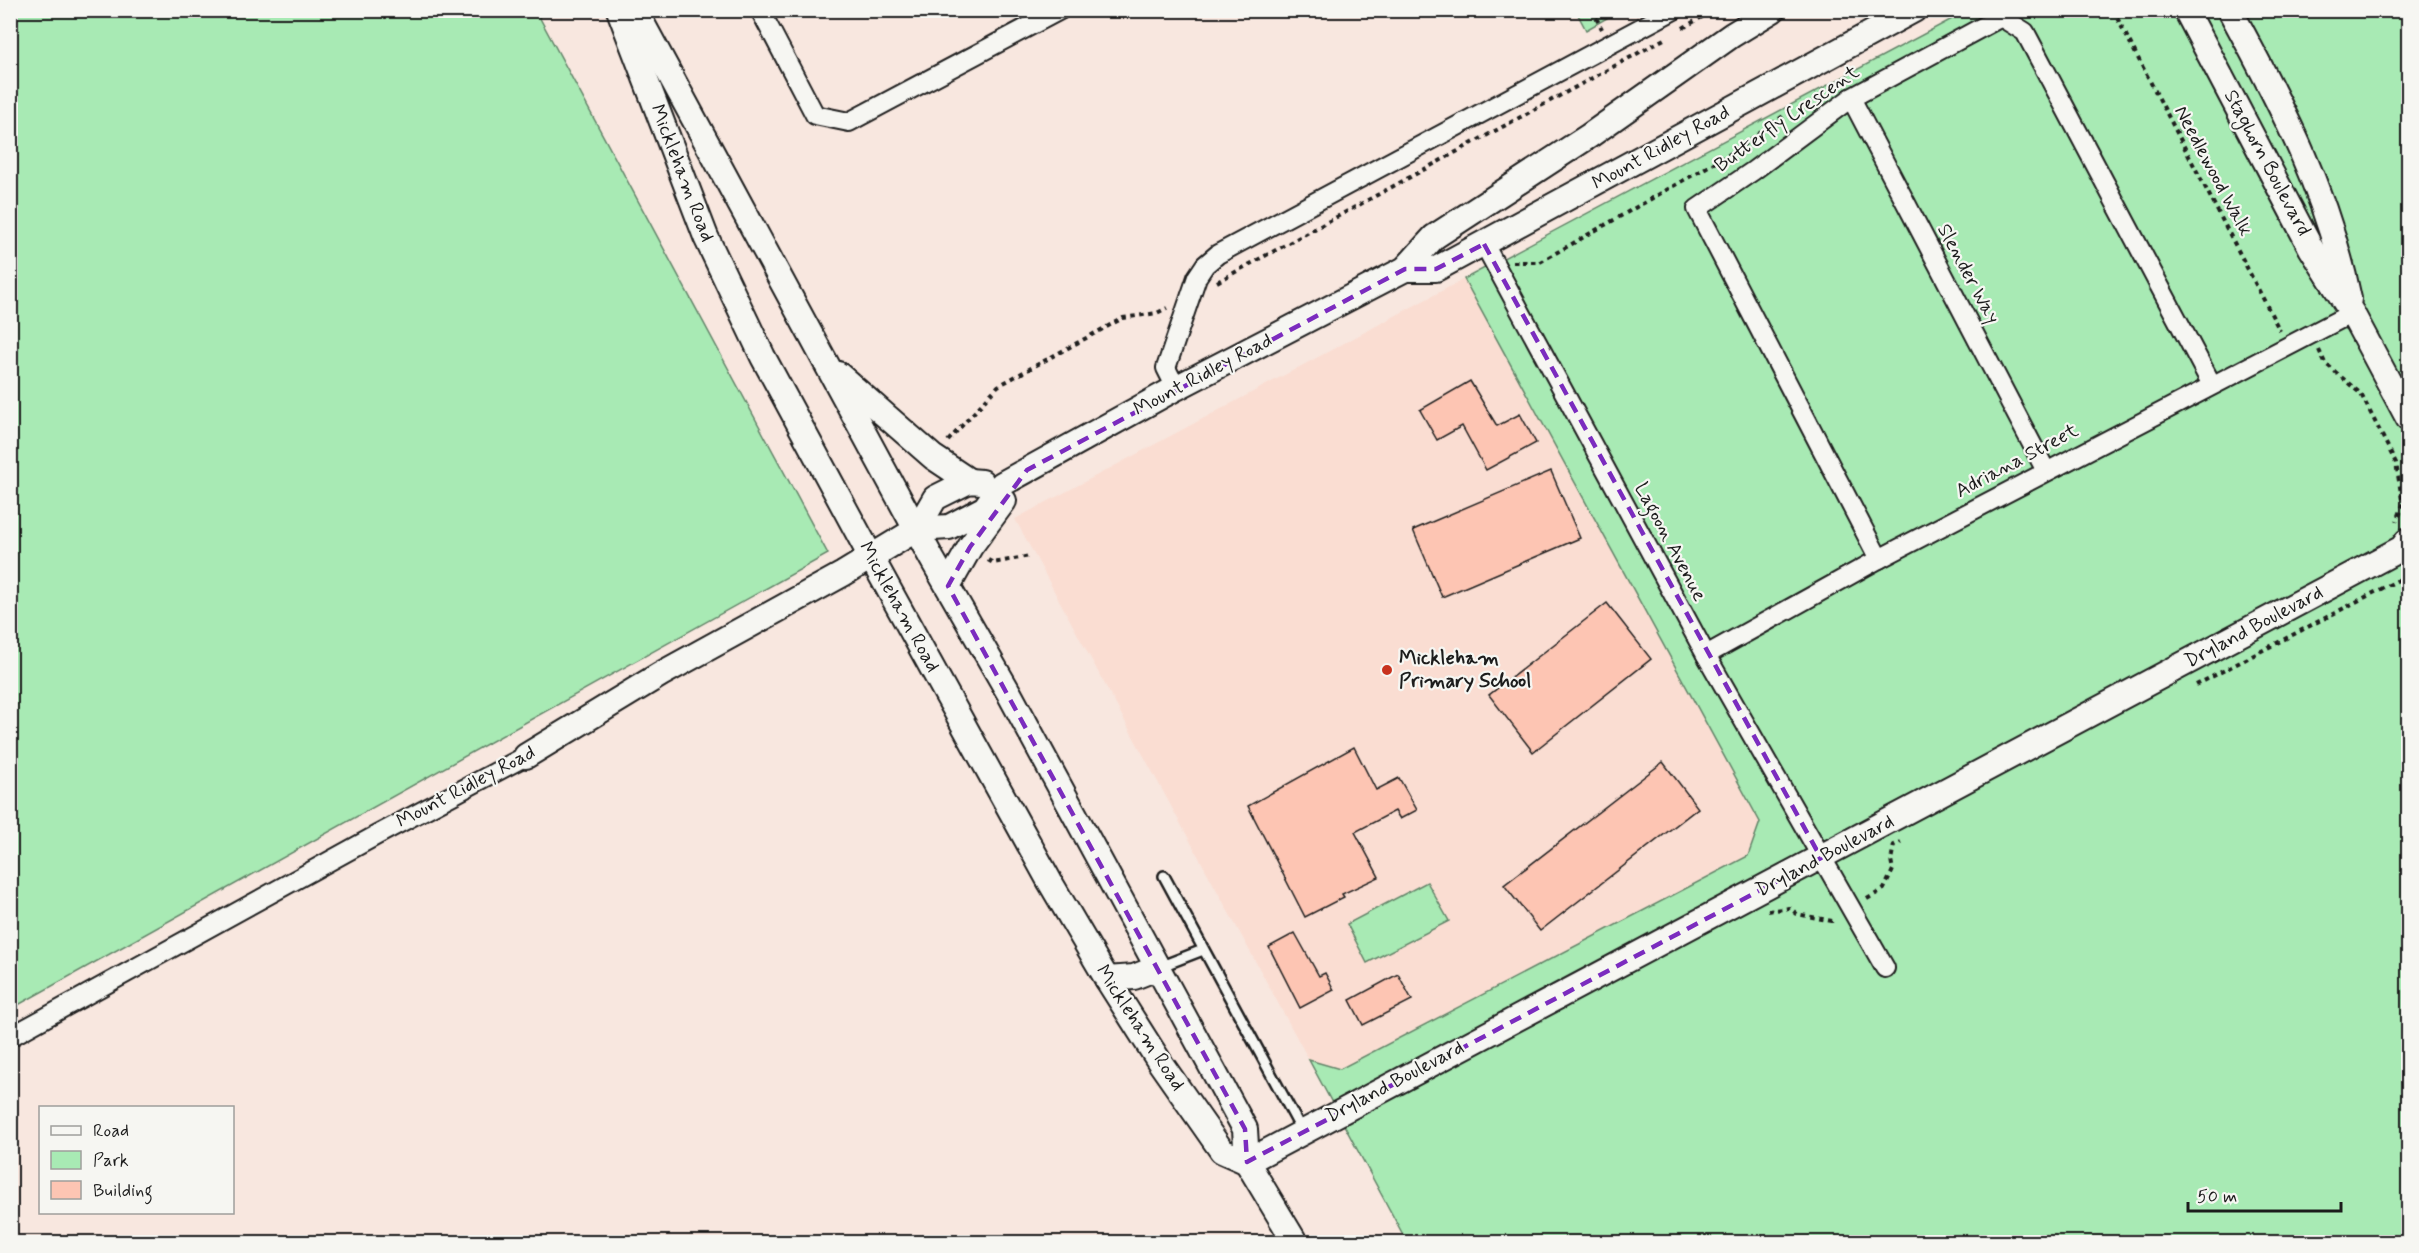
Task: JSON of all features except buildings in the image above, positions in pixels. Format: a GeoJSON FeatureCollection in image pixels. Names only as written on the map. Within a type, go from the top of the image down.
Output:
{"type":"FeatureCollection","features":[{"type":"Feature","properties":{"kind":"street","name":"Mickleham Road"},"geometry":{"type":"LineString","coordinates":[[619,10],[706,237],[763,357],[871,557],[1050,882],[1107,979],[1222,1151],[1247,1162]]}},
{"type":"Feature","properties":{"kind":"street","name":"Mickleham Road"},"geometry":{"type":"LineString","coordinates":[[635,10],[1245,1129],[1247,1162],[1295,1242]]}},
{"type":"Feature","properties":{"kind":"street"},"geometry":{"type":"LineString","coordinates":[[760,10],[815,115],[849,122],[1060,10]]}},
{"type":"Feature","properties":{"kind":"street"},"geometry":{"type":"LineString","coordinates":[[1176,388],[1166,368],[1197,278],[1205,265],[1218,254],[1674,10]]}},
{"type":"Feature","properties":{"kind":"street","name":"Mount Ridley Road"},"geometry":{"type":"LineString","coordinates":[[10,1036],[526,756],[661,674],[917,529],[949,527],[957,523],[985,508],[1002,484],[1176,388],[1405,269],[1434,237],[1589,136],[1732,35],[1773,10]]}},
{"type":"Feature","properties":{"kind":"street","name":"Mount Ridley Road"},"geometry":{"type":"LineString","coordinates":[[1405,269],[1436,269],[1489,253],[1914,10]]}},
{"type":"Feature","properties":{"kind":"street","name":"Staghorn Boulevard"},"geometry":{"type":"LineString","coordinates":[[2186,10],[2311,248],[2406,406]]}},
{"type":"Feature","properties":{"kind":"street","name":"Staghorn Boulevard"},"geometry":{"type":"LineString","coordinates":[[2230,10],[2296,136],[2340,253],[2352,313]]}},
{"type":"Feature","properties":{"kind":"street","name":"Butterfly Crescent"},"geometry":{"type":"LineString","coordinates":[[1879,559],[1697,209],[1753,171],[1851,98],[2001,17],[2025,32],[2212,385]]}},
{"type":"Feature","properties":{"kind":"street","name":"Slender Way"},"geometry":{"type":"LineString","coordinates":[[1851,98],[2046,471]]}},
{"type":"Feature","properties":{"kind":"street","name":"Lagoon Avenue"},"geometry":{"type":"LineString","coordinates":[[1489,253],[1706,655],[1885,968]]}},
{"type":"Feature","properties":{"kind":"street","name":"Adriana Street"},"geometry":{"type":"LineString","coordinates":[[1706,655],[1879,559],[2352,313]]}},
{"type":"Feature","properties":{"kind":"street"},"geometry":{"type":"LineString","coordinates":[[827,364],[933,457],[969,481],[1002,484]]}},
{"type":"Feature","properties":{"kind":"street"},"geometry":{"type":"LineString","coordinates":[[948,586],[970,547],[1028,470]]}},
{"type":"Feature","properties":{"kind":"street","name":"Mount Ridley Road"},"geometry":{"type":"LineString","coordinates":[[917,529],[935,498],[969,481]]}},
{"type":"Feature","properties":{"kind":"street","name":"Dryland Boulevard"},"geometry":{"type":"LineString","coordinates":[[1247,1162],[2406,545]]}},
{"type":"Feature","properties":{"kind":"street"},"geometry":{"type":"LineString","coordinates":[[1107,979],[1134,977],[1157,968]]}},
{"type":"Feature","properties":{"kind":"lane"},"geometry":{"type":"LineString","coordinates":[[1164,876],[1302,1131]]}},
{"type":"Feature","properties":{"kind":"lane"},"geometry":{"type":"LineString","coordinates":[[1157,968],[1203,950]]}},
{"type":"Feature","properties":{"kind":"path"},"geometry":{"type":"LineString","coordinates":[[1680,30],[1714,10]]}},
{"type":"Feature","properties":{"kind":"path","name":"Needlewood Walk"},"geometry":{"type":"LineString","coordinates":[[2113,10],[2287,345]]}},
{"type":"Feature","properties":{"kind":"path"},"geometry":{"type":"LineString","coordinates":[[933,457],[998,386],[1123,318],[1157,313],[1190,296],[1670,36]]}},
{"type":"Feature","properties":{"kind":"path"},"geometry":{"type":"LineString","coordinates":[[1489,253],[1540,262],[1735,151],[1786,114]]}},
{"type":"Feature","properties":{"kind":"path"},"geometry":{"type":"LineString","coordinates":[[2311,334],[2325,363],[2361,394],[2396,463],[2403,505],[2393,531],[2406,545]]}},
{"type":"Feature","properties":{"kind":"path"},"geometry":{"type":"LineString","coordinates":[[2195,686],[2409,575]]}},
{"type":"Feature","properties":{"kind":"path"},"geometry":{"type":"LineString","coordinates":[[1890,860],[1894,845],[1902,841]]}},
{"type":"Feature","properties":{"kind":"highlighted area"},"geometry":{"type":"Polygon","coordinates":[[[1484,244],[1821,858],[1247,1162],[1245,1129],[948,586],[970,547],[1027,470],[1405,269],[1436,269],[1484,244]]]}},
{"type":"Feature","properties":{"kind":"shaded area","name":"Mickleham Primary School"},"geometry":{"type":"Polygon","coordinates":[[[1464,279],[1760,822],[1748,856],[1340,1069],[1309,1060],[1015,519],[1464,279]]]}},
{"type":"Feature","properties":{"kind":"green space"},"geometry":{"type":"Polygon","coordinates":[[[11,10],[536,11],[828,554],[11,1009],[11,10]]]}},
{"type":"Feature","properties":{"kind":"green space"},"geometry":{"type":"Polygon","coordinates":[[[1576,11],[1603,11],[1607,18],[1586,30],[1576,11]]]}},
{"type":"Feature","properties":{"kind":"green space"},"geometry":{"type":"Polygon","coordinates":[[[1967,11],[2408,11],[2408,1242],[1407,1242],[1309,1060],[1340,1069],[1748,856],[1760,822],[1464,279],[1967,11]]]}},
{"type":"Feature","properties":{"kind":"green space"},"geometry":{"type":"Polygon","coordinates":[[[1427,882],[1449,921],[1367,963],[1347,924],[1427,882]]]}},
{"type":"Feature","properties":{"kind":"place","name":"Mickleham Primary School"},"geometry":{"type":"Point","coordinates":[1387,670]}}]}
